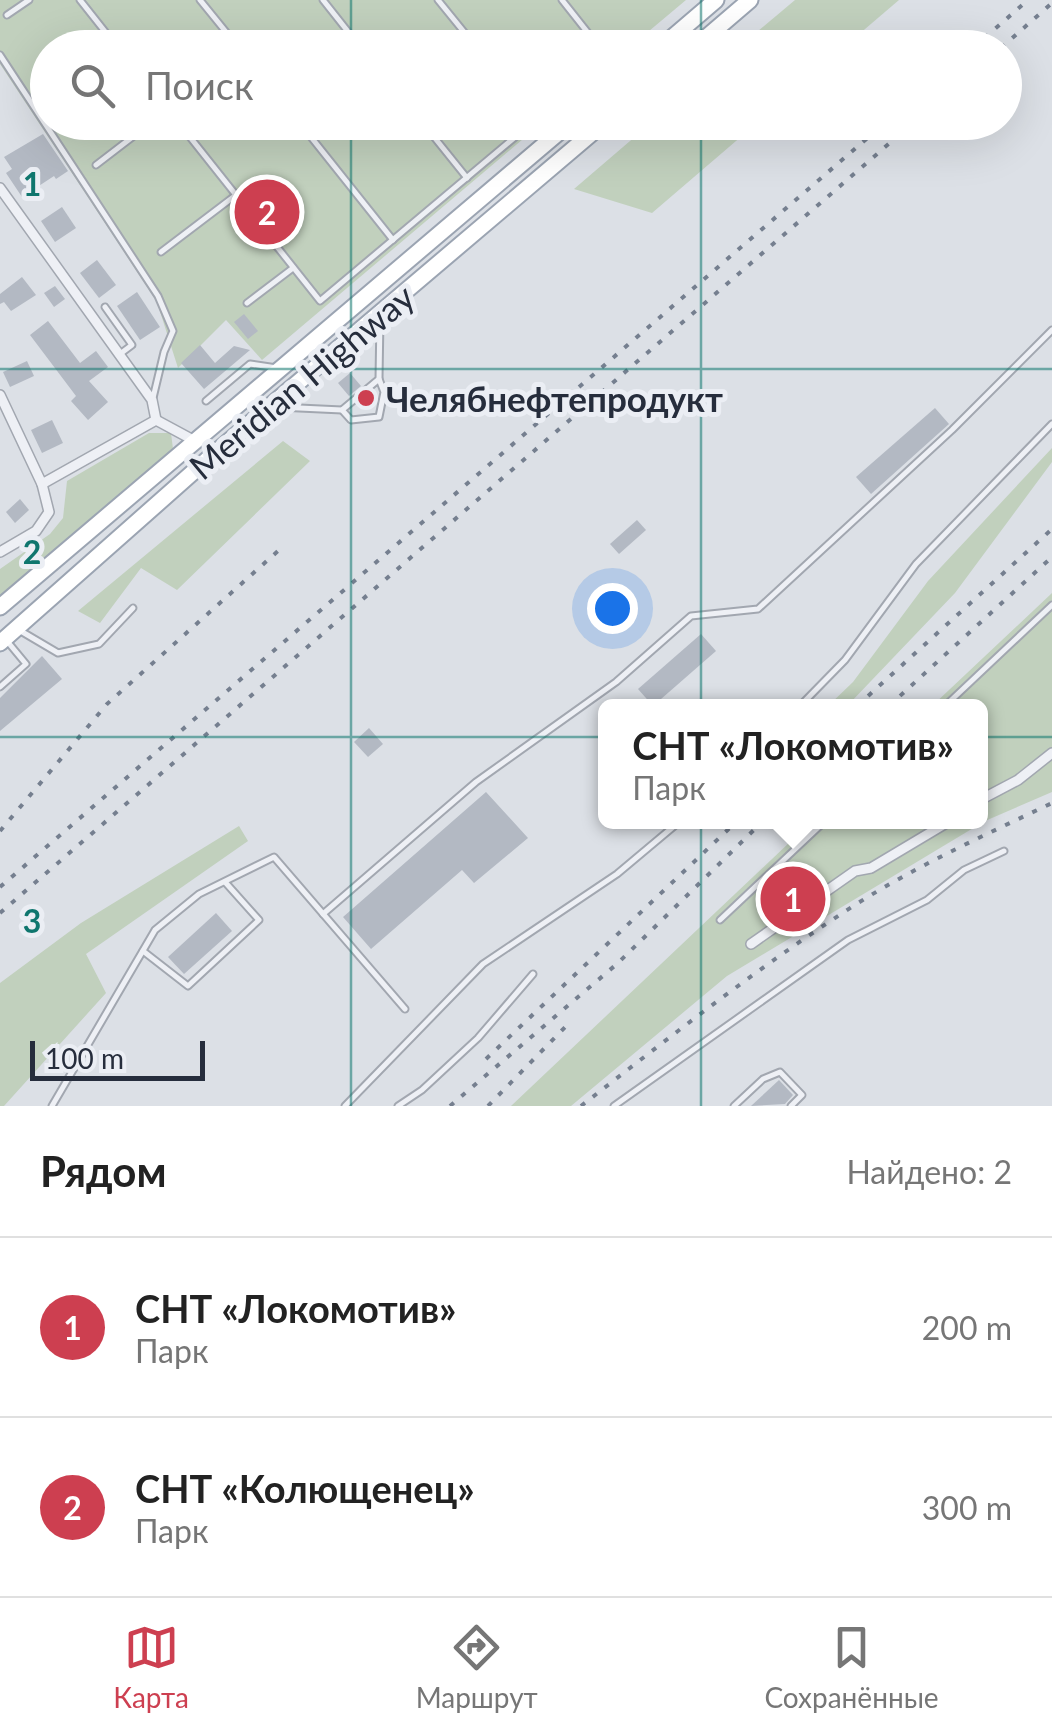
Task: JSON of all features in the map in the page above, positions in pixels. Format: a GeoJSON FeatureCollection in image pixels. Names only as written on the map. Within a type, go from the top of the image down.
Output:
{"type":"FeatureCollection","features":[{"type":"Feature","properties":{"kind":"main road"},"geometry":{"type":"LineString","coordinates":[[681,30],[716,0]]}},
{"type":"Feature","properties":{"kind":"main road"},"geometry":{"type":"LineString","coordinates":[[715,30],[750,0]]}},
{"type":"Feature","properties":{"kind":"main road","name":"Meridian Highway"},"geometry":{"type":"LineString","coordinates":[[0,607],[549,140]]}},
{"type":"Feature","properties":{"kind":"main road","name":"Meridian Highway"},"geometry":{"type":"LineString","coordinates":[[7,637],[209,458],[584,140]]}},
{"type":"Feature","properties":{"kind":"main road"},"geometry":{"type":"LineString","coordinates":[[194,441],[209,458]]}},
{"type":"Feature","properties":{"kind":"street"},"geometry":{"type":"LineString","coordinates":[[0,188],[152,400],[156,420],[194,441]]}},
{"type":"Feature","properties":{"kind":"street"},"geometry":{"type":"LineString","coordinates":[[0,395],[42,484],[49,512],[36,531],[0,552]]}},
{"type":"Feature","properties":{"kind":"street"},"geometry":{"type":"LineString","coordinates":[[42,484],[156,420]]}},
{"type":"Feature","properties":{"kind":"street"},"geometry":{"type":"LineString","coordinates":[[0,427],[12,421]]}},
{"type":"Feature","properties":{"kind":"street"},"geometry":{"type":"LineString","coordinates":[[988,796],[1018,780],[1052,753]]}},
{"type":"Feature","properties":{"kind":"street"},"geometry":{"type":"LineString","coordinates":[[751,944],[855,871],[872,868],[936,829]]}},
{"type":"Feature","properties":{"kind":"lane"},"geometry":{"type":"LineString","coordinates":[[7,15],[28,0]]}},
{"type":"Feature","properties":{"kind":"lane"},"geometry":{"type":"LineString","coordinates":[[80,0],[102,30]]}},
{"type":"Feature","properties":{"kind":"lane"},"geometry":{"type":"LineString","coordinates":[[200,0],[224,30]]}},
{"type":"Feature","properties":{"kind":"lane"},"geometry":{"type":"LineString","coordinates":[[323,0],[347,30]]}},
{"type":"Feature","properties":{"kind":"lane"},"geometry":{"type":"LineString","coordinates":[[438,0],[462,30]]}},
{"type":"Feature","properties":{"kind":"lane"},"geometry":{"type":"LineString","coordinates":[[562,0],[586,30]]}},
{"type":"Feature","properties":{"kind":"lane"},"geometry":{"type":"LineString","coordinates":[[0,55],[30,101]]}},
{"type":"Feature","properties":{"kind":"lane"},"geometry":{"type":"LineString","coordinates":[[56,140],[158,296],[174,331],[164,352],[152,400]]}},
{"type":"Feature","properties":{"kind":"lane"},"geometry":{"type":"LineString","coordinates":[[96,165],[129,140]]}},
{"type":"Feature","properties":{"kind":"lane"},"geometry":{"type":"LineString","coordinates":[[192,140],[320,301],[512,140]]}},
{"type":"Feature","properties":{"kind":"lane"},"geometry":{"type":"LineString","coordinates":[[313,140],[393,240]]}},
{"type":"Feature","properties":{"kind":"lane"},"geometry":{"type":"LineString","coordinates":[[436,140],[467,178]]}},
{"type":"Feature","properties":{"kind":"lane"},"geometry":{"type":"LineString","coordinates":[[161,252],[236,195]]}},
{"type":"Feature","properties":{"kind":"lane"},"geometry":{"type":"LineString","coordinates":[[247,304],[293,268]]}},
{"type":"Feature","properties":{"kind":"lane"},"geometry":{"type":"LineString","coordinates":[[106,307],[132,346],[120,354]]}},
{"type":"Feature","properties":{"kind":"lane"},"geometry":{"type":"LineString","coordinates":[[342,410],[351,420],[379,416],[384,392],[379,379],[380,313]]}},
{"type":"Feature","properties":{"kind":"lane"},"geometry":{"type":"LineString","coordinates":[[323,914],[476,782],[616,682],[691,616],[758,609],[952,430],[1052,330]]}},
{"type":"Feature","properties":{"kind":"lane"},"geometry":{"type":"LineString","coordinates":[[206,400],[250,364],[280,369]]}},
{"type":"Feature","properties":{"kind":"lane"},"geometry":{"type":"LineString","coordinates":[[270,407],[342,410],[379,379]]}},
{"type":"Feature","properties":{"kind":"lane"},"geometry":{"type":"LineString","coordinates":[[807,699],[845,660],[916,564],[1052,424]]}},
{"type":"Feature","properties":{"kind":"lane"},"geometry":{"type":"LineString","coordinates":[[952,699],[1052,605]]}},
{"type":"Feature","properties":{"kind":"lane"},"geometry":{"type":"LineString","coordinates":[[7,637],[58,653],[99,644],[133,608]]}},
{"type":"Feature","properties":{"kind":"lane"},"geometry":{"type":"LineString","coordinates":[[0,687],[26,664],[7,637]]}},
{"type":"Feature","properties":{"kind":"lane"},"geometry":{"type":"LineString","coordinates":[[345,1106],[484,964],[617,874],[671,829]]}},
{"type":"Feature","properties":{"kind":"lane"},"geometry":{"type":"LineString","coordinates":[[720,920],[817,829]]}},
{"type":"Feature","properties":{"kind":"lane"},"geometry":{"type":"LineString","coordinates":[[614,1106],[848,940],[927,900],[964,870],[1004,852]]}},
{"type":"Feature","properties":{"kind":"lane"},"geometry":{"type":"LineString","coordinates":[[52,1106],[155,930],[199,894],[274,857],[405,1009]]}},
{"type":"Feature","properties":{"kind":"lane"},"geometry":{"type":"LineString","coordinates":[[143,951],[188,986],[259,920],[224,882]]}},
{"type":"Feature","properties":{"kind":"lane"},"geometry":{"type":"LineString","coordinates":[[398,1106],[422,1090],[478,1038],[532,974]]}},
{"type":"Feature","properties":{"kind":"lane"},"geometry":{"type":"LineString","coordinates":[[734,1106],[763,1079],[780,1072],[802,1095],[791,1106]]}},
{"type":"Feature","properties":{"kind":"green space"},"geometry":{"type":"Polygon","coordinates":[[[0,0],[686,0],[650,30],[30,30],[30,109],[0,64],[0,0]]]}},
{"type":"Feature","properties":{"kind":"green space"},"geometry":{"type":"Polygon","coordinates":[[[795,0],[899,0],[864,30],[759,30],[795,0]]]}},
{"type":"Feature","properties":{"kind":"green space"},"geometry":{"type":"Polygon","coordinates":[[[50,140],[522,140],[262,360],[226,320],[178,368],[157,302],[50,140]]]}},
{"type":"Feature","properties":{"kind":"green space"},"geometry":{"type":"Polygon","coordinates":[[[631,140],[737,140],[652,213],[574,189],[631,140]]]}},
{"type":"Feature","properties":{"kind":"green space"},"geometry":{"type":"Polygon","coordinates":[[[149,433],[171,433],[173,449],[0,596],[0,569],[50,534],[63,518],[67,481],[149,433]]]}},
{"type":"Feature","properties":{"kind":"green space"},"geometry":{"type":"Polygon","coordinates":[[[283,441],[310,461],[177,590],[141,568],[100,623],[78,611],[283,441]]]}},
{"type":"Feature","properties":{"kind":"green space"},"geometry":{"type":"Polygon","coordinates":[[[1052,448],[1052,462],[955,593],[854,699],[835,699],[853,682],[928,581],[1052,448]]]}},
{"type":"Feature","properties":{"kind":"green space"},"geometry":{"type":"Polygon","coordinates":[[[1052,593],[1052,792],[988,820],[988,699],[939,699],[1052,593]]]}},
{"type":"Feature","properties":{"kind":"green space"},"geometry":{"type":"Polygon","coordinates":[[[239,826],[248,841],[86,954],[106,993],[0,1106],[0,983],[81,923],[239,826]]]}},
{"type":"Feature","properties":{"kind":"green space"},"geometry":{"type":"Polygon","coordinates":[[[804,829],[972,829],[727,976],[571,1106],[511,1106],[804,829]]]}},
{"type":"Feature","properties":{"kind":"building"},"geometry":{"type":"Polygon","coordinates":[[[33,140],[47,140],[68,171],[22,197],[6,173],[12,169],[4,157],[33,140]]]}},
{"type":"Feature","properties":{"kind":"building"},"geometry":{"type":"Polygon","coordinates":[[[62,207],[76,228],[55,242],[41,221],[62,207]]]}},
{"type":"Feature","properties":{"kind":"building"},"geometry":{"type":"Polygon","coordinates":[[[97,260],[116,285],[99,298],[80,273],[97,260]]]}},
{"type":"Feature","properties":{"kind":"building"},"geometry":{"type":"Polygon","coordinates":[[[22,277],[36,295],[11,311],[4,302],[0,304],[0,294],[22,277]]]}},
{"type":"Feature","properties":{"kind":"building"},"geometry":{"type":"Polygon","coordinates":[[[55,286],[65,299],[54,307],[44,293],[55,286]]]}},
{"type":"Feature","properties":{"kind":"building"},"geometry":{"type":"Polygon","coordinates":[[[137,292],[160,327],[140,340],[117,306],[137,292]]]}},
{"type":"Feature","properties":{"kind":"building"},"geometry":{"type":"Polygon","coordinates":[[[244,314],[258,331],[248,339],[234,322],[244,314]]]}},
{"type":"Feature","properties":{"kind":"building"},"geometry":{"type":"Polygon","coordinates":[[[48,321],[80,363],[96,351],[108,367],[89,381],[108,402],[88,420],[71,401],[76,396],[30,335],[48,321]]]}},
{"type":"Feature","properties":{"kind":"building"},"geometry":{"type":"Polygon","coordinates":[[[200,345],[215,363],[234,346],[250,350],[204,389],[181,363],[200,345]]]}},
{"type":"Feature","properties":{"kind":"building"},"geometry":{"type":"Polygon","coordinates":[[[27,361],[34,376],[10,387],[3,372],[27,361]]]}},
{"type":"Feature","properties":{"kind":"building"},"geometry":{"type":"Polygon","coordinates":[[[350,373],[361,386],[349,396],[338,383],[350,373]]]}},
{"type":"Feature","properties":{"kind":"building"},"geometry":{"type":"Polygon","coordinates":[[[935,408],[949,424],[871,494],[856,477],[935,408]]]}},
{"type":"Feature","properties":{"kind":"building"},"geometry":{"type":"Polygon","coordinates":[[[52,420],[63,443],[42,453],[31,430],[52,420]]]}},
{"type":"Feature","properties":{"kind":"building"},"geometry":{"type":"Polygon","coordinates":[[[20,499],[29,510],[15,523],[6,512],[20,499]]]}},
{"type":"Feature","properties":{"kind":"building"},"geometry":{"type":"Polygon","coordinates":[[[637,520],[646,530],[619,554],[610,544],[637,520]]]}},
{"type":"Feature","properties":{"kind":"building"},"geometry":{"type":"Polygon","coordinates":[[[701,634],[716,651],[661,699],[647,699],[638,689],[701,634]]]}},
{"type":"Feature","properties":{"kind":"building"},"geometry":{"type":"Polygon","coordinates":[[[42,656],[62,679],[0,731],[0,698],[42,656]]]}},
{"type":"Feature","properties":{"kind":"building"},"geometry":{"type":"Polygon","coordinates":[[[369,728],[383,744],[368,757],[354,742],[369,728]]]}},
{"type":"Feature","properties":{"kind":"building"},"geometry":{"type":"Polygon","coordinates":[[[486,792],[528,838],[474,883],[462,870],[371,949],[343,917],[486,792]]]}},
{"type":"Feature","properties":{"kind":"building"},"geometry":{"type":"Polygon","coordinates":[[[216,913],[232,931],[184,974],[168,957],[216,913]]]}},
{"type":"Feature","properties":{"kind":"building"},"geometry":{"type":"Polygon","coordinates":[[[779,1080],[793,1095],[785,1104],[751,1106],[779,1080]]]}},
{"type":"Feature","properties":{"kind":"railway"},"geometry":{"type":"LineString","coordinates":[[994,30],[1028,0]]}},
{"type":"Feature","properties":{"kind":"railway"},"geometry":{"type":"LineString","coordinates":[[1021,30],[1052,3]]}},
{"type":"Feature","properties":{"kind":"railway"},"geometry":{"type":"LineString","coordinates":[[0,887],[865,140]]}},
{"type":"Feature","properties":{"kind":"railway"},"geometry":{"type":"LineString","coordinates":[[0,913],[893,140]]}},
{"type":"Feature","properties":{"kind":"railway"},"geometry":{"type":"LineString","coordinates":[[865,699],[1052,529]]}},
{"type":"Feature","properties":{"kind":"railway"},"geometry":{"type":"LineString","coordinates":[[0,831],[107,704],[278,551]]}},
{"type":"Feature","properties":{"kind":"railway"},"geometry":{"type":"LineString","coordinates":[[897,699],[1052,557]]}},
{"type":"Feature","properties":{"kind":"railway"},"geometry":{"type":"LineString","coordinates":[[581,1106],[742,983],[841,914],[971,841],[1052,803]]}},
{"type":"Feature","properties":{"kind":"railway"},"geometry":{"type":"LineString","coordinates":[[486,1059],[729,829]]}},
{"type":"Feature","properties":{"kind":"railway"},"geometry":{"type":"LineString","coordinates":[[450,1106],[618,963],[755,829]]}},
{"type":"Feature","properties":{"kind":"railway"},"geometry":{"type":"LineString","coordinates":[[488,1106],[571,1021]]}},
{"type":"Feature","properties":{"kind":"place","name":"СНТ «Колющенец»"},"geometry":{"type":"Point","coordinates":[267,212]}},
{"type":"Feature","properties":{"kind":"place","name":"Челябнефтепродукт"},"geometry":{"type":"Point","coordinates":[366,398]}},
{"type":"Feature","properties":{"kind":"place","name":"СНТ «Локомотив»"},"geometry":{"type":"Point","coordinates":[793,899]}}]}
